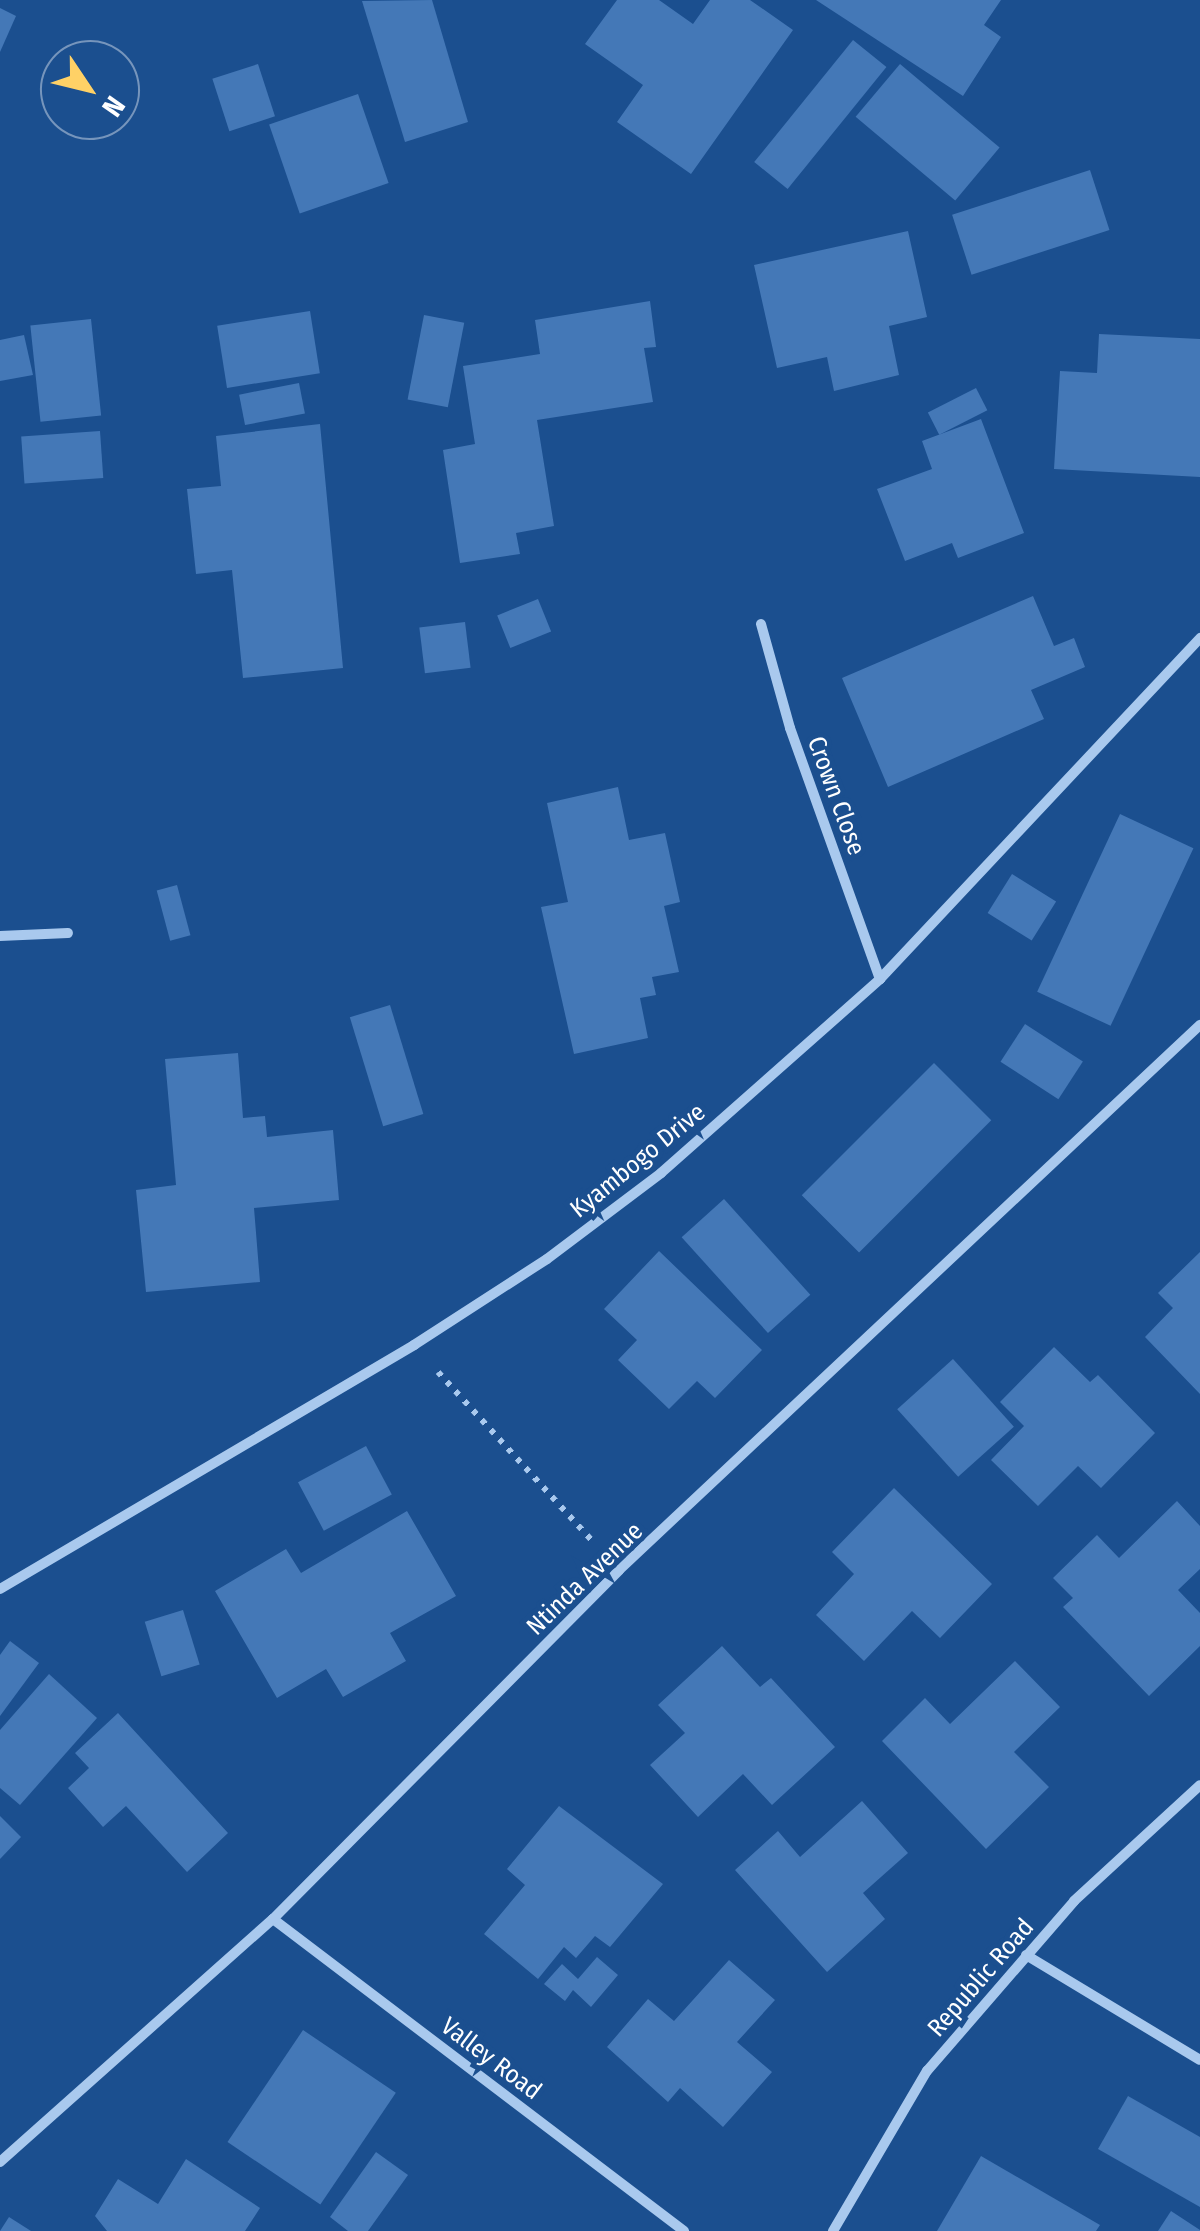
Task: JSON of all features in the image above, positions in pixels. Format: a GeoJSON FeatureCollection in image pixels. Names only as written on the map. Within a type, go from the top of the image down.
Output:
{"type":"FeatureCollection","features":[{"type":"Feature","properties":{"kind":"street","name":"Crown Close"},"geometry":{"type":"LineString","coordinates":[[762,624],[790,728],[880,979]]}},
{"type":"Feature","properties":{"kind":"street","name":"Kyambogo Drive"},"geometry":{"type":"LineString","coordinates":[[0,1589],[414,1345],[547,1259],[661,1173],[880,979],[1200,638]]}},
{"type":"Feature","properties":{"kind":"street"},"geometry":{"type":"LineString","coordinates":[[0,936],[68,933]]}},
{"type":"Feature","properties":{"kind":"street","name":"Ntinda Avenue"},"geometry":{"type":"LineString","coordinates":[[0,2162],[273,1919],[619,1570],[1200,1025]]}},
{"type":"Feature","properties":{"kind":"street","name":"Republic Road"},"geometry":{"type":"LineString","coordinates":[[832,2231],[927,2071],[1026,1955],[1119,1856],[1200,1784]]}},
{"type":"Feature","properties":{"kind":"street","name":"Valley Road"},"geometry":{"type":"LineString","coordinates":[[273,1919],[684,2231]]}},
{"type":"Feature","properties":{"kind":"street"},"geometry":{"type":"LineString","coordinates":[[1026,1955],[1200,2060]]}},
{"type":"Feature","properties":{"kind":"path"},"geometry":{"type":"LineString","coordinates":[[414,1345],[619,1570]]}},
{"type":"Feature","properties":{"kind":"building"},"geometry":{"type":"Polygon","coordinates":[[[432,0],[468,122],[405,142],[362,1],[432,0]]]}},
{"type":"Feature","properties":{"kind":"building"},"geometry":{"type":"Polygon","coordinates":[[[617,0],[659,0],[693,24],[710,0],[750,0],[793,30],[691,174],[617,122],[643,85],[585,44],[617,0]]]}},
{"type":"Feature","properties":{"kind":"building"},"geometry":{"type":"Polygon","coordinates":[[[816,0],[1001,0],[984,25],[1001,37],[963,96],[816,0]]]}},
{"type":"Feature","properties":{"kind":"building"},"geometry":{"type":"Polygon","coordinates":[[[0,8],[16,16],[0,52],[0,8]]]}},
{"type":"Feature","properties":{"kind":"building"},"geometry":{"type":"Polygon","coordinates":[[[853,40],[886,67],[788,189],[754,162],[853,40]]]}},
{"type":"Feature","properties":{"kind":"building"},"geometry":{"type":"Polygon","coordinates":[[[258,64],[275,116],[229,131],[212,79],[258,64]]]}},
{"type":"Feature","properties":{"kind":"building"},"geometry":{"type":"Polygon","coordinates":[[[900,64],[1000,148],[955,200],[856,117],[900,64]]]}},
{"type":"Feature","properties":{"kind":"building"},"geometry":{"type":"Polygon","coordinates":[[[358,94],[389,183],[300,213],[269,125],[358,94]]]}},
{"type":"Feature","properties":{"kind":"building"},"geometry":{"type":"Polygon","coordinates":[[[1090,170],[1109,230],[972,275],[952,215],[1090,170]]]}},
{"type":"Feature","properties":{"kind":"building"},"geometry":{"type":"Polygon","coordinates":[[[908,231],[927,317],[889,326],[899,375],[834,391],[827,357],[777,368],[754,265],[908,231]]]}},
{"type":"Feature","properties":{"kind":"building"},"geometry":{"type":"Polygon","coordinates":[[[650,301],[656,347],[644,348],[653,402],[537,420],[554,526],[516,533],[520,554],[460,563],[443,450],[475,444],[463,366],[540,354],[535,320],[650,301]]]}},
{"type":"Feature","properties":{"kind":"building"},"geometry":{"type":"Polygon","coordinates":[[[310,311],[320,373],[227,388],[217,326],[310,311]]]}},
{"type":"Feature","properties":{"kind":"building"},"geometry":{"type":"Polygon","coordinates":[[[424,315],[464,323],[448,407],[408,399],[424,315]]]}},
{"type":"Feature","properties":{"kind":"building"},"geometry":{"type":"Polygon","coordinates":[[[91,319],[101,415],[40,422],[30,325],[91,319]]]}},
{"type":"Feature","properties":{"kind":"building"},"geometry":{"type":"Polygon","coordinates":[[[1099,334],[1200,339],[1200,477],[1054,469],[1060,371],[1097,373],[1099,334]]]}},
{"type":"Feature","properties":{"kind":"building"},"geometry":{"type":"Polygon","coordinates":[[[24,335],[33,375],[0,381],[0,340],[24,335]]]}},
{"type":"Feature","properties":{"kind":"building"},"geometry":{"type":"Polygon","coordinates":[[[299,383],[305,413],[245,425],[239,395],[299,383]]]}},
{"type":"Feature","properties":{"kind":"building"},"geometry":{"type":"Polygon","coordinates":[[[976,388],[987,410],[939,435],[928,413],[976,388]]]}},
{"type":"Feature","properties":{"kind":"building"},"geometry":{"type":"Polygon","coordinates":[[[981,419],[1024,533],[958,558],[952,543],[905,561],[877,489],[932,469],[922,441],[981,419]]]}},
{"type":"Feature","properties":{"kind":"building"},"geometry":{"type":"Polygon","coordinates":[[[320,424],[343,668],[243,678],[232,570],[196,574],[187,489],[221,486],[216,436],[320,424]]]}},
{"type":"Feature","properties":{"kind":"building"},"geometry":{"type":"Polygon","coordinates":[[[100,431],[103,478],[24,483],[21,437],[100,431]]]}},
{"type":"Feature","properties":{"kind":"building"},"geometry":{"type":"Polygon","coordinates":[[[1033,596],[1054,646],[1074,638],[1085,667],[1031,690],[1044,719],[888,787],[842,678],[1033,596]]]}},
{"type":"Feature","properties":{"kind":"building"},"geometry":{"type":"Polygon","coordinates":[[[538,599],[551,631],[510,648],[497,615],[538,599]]]}},
{"type":"Feature","properties":{"kind":"building"},"geometry":{"type":"Polygon","coordinates":[[[465,622],[471,668],[425,673],[419,628],[465,622]]]}},
{"type":"Feature","properties":{"kind":"building"},"geometry":{"type":"Polygon","coordinates":[[[618,787],[629,840],[665,833],[680,902],[664,906],[679,972],[652,977],[656,995],[640,998],[648,1038],[574,1054],[541,907],[568,902],[547,803],[618,787]]]}},
{"type":"Feature","properties":{"kind":"building"},"geometry":{"type":"Polygon","coordinates":[[[1120,814],[1193,848],[1111,1026],[1037,992],[1120,814]]]}},
{"type":"Feature","properties":{"kind":"building"},"geometry":{"type":"Polygon","coordinates":[[[1012,874],[1056,902],[1032,941],[988,913],[1012,874]]]}},
{"type":"Feature","properties":{"kind":"building"},"geometry":{"type":"Polygon","coordinates":[[[177,885],[190,935],[170,941],[157,890],[177,885]]]}},
{"type":"Feature","properties":{"kind":"building"},"geometry":{"type":"Polygon","coordinates":[[[390,1005],[423,1114],[383,1126],[350,1017],[390,1005]]]}},
{"type":"Feature","properties":{"kind":"building"},"geometry":{"type":"Polygon","coordinates":[[[1025,1024],[1083,1062],[1058,1099],[1000,1062],[1025,1024]]]}},
{"type":"Feature","properties":{"kind":"building"},"geometry":{"type":"Polygon","coordinates":[[[238,1053],[243,1118],[265,1116],[267,1137],[333,1130],[339,1200],[254,1208],[260,1282],[146,1292],[136,1190],[176,1185],[165,1059],[238,1053]]]}},
{"type":"Feature","properties":{"kind":"building"},"geometry":{"type":"Polygon","coordinates":[[[934,1063],[991,1120],[859,1253],[802,1195],[934,1063]]]}},
{"type":"Feature","properties":{"kind":"building"},"geometry":{"type":"Polygon","coordinates":[[[724,1199],[810,1295],[768,1333],[682,1237],[724,1199]]]}},
{"type":"Feature","properties":{"kind":"building"},"geometry":{"type":"Polygon","coordinates":[[[659,1251],[762,1350],[715,1398],[697,1381],[669,1409],[618,1360],[637,1340],[604,1309],[659,1251]]]}},
{"type":"Feature","properties":{"kind":"building"},"geometry":{"type":"Polygon","coordinates":[[[1200,1252],[1200,1394],[1145,1337],[1173,1308],[1158,1293],[1200,1252]]]}},
{"type":"Feature","properties":{"kind":"building"},"geometry":{"type":"Polygon","coordinates":[[[1054,1347],[1090,1382],[1098,1375],[1155,1433],[1101,1488],[1078,1466],[1038,1506],[991,1460],[1024,1426],[1000,1402],[1054,1347]]]}},
{"type":"Feature","properties":{"kind":"building"},"geometry":{"type":"Polygon","coordinates":[[[953,1359],[1014,1427],[958,1477],[897,1409],[953,1359]]]}},
{"type":"Feature","properties":{"kind":"building"},"geometry":{"type":"Polygon","coordinates":[[[366,1446],[392,1495],[324,1531],[298,1482],[366,1446]]]}},
{"type":"Feature","properties":{"kind":"building"},"geometry":{"type":"Polygon","coordinates":[[[894,1488],[992,1584],[940,1638],[912,1611],[864,1661],[816,1615],[854,1574],[832,1552],[894,1488]]]}},
{"type":"Feature","properties":{"kind":"building"},"geometry":{"type":"Polygon","coordinates":[[[1177,1501],[1200,1526],[1200,1569],[1178,1590],[1200,1613],[1200,1646],[1149,1696],[1063,1607],[1073,1598],[1053,1578],[1097,1535],[1119,1558],[1177,1501]]]}},
{"type":"Feature","properties":{"kind":"building"},"geometry":{"type":"Polygon","coordinates":[[[407,1511],[456,1596],[390,1633],[406,1661],[343,1697],[326,1669],[277,1698],[215,1591],[286,1549],[301,1573],[407,1511]]]}},
{"type":"Feature","properties":{"kind":"building"},"geometry":{"type":"Polygon","coordinates":[[[183,1610],[200,1665],[161,1676],[145,1622],[183,1610]]]}},
{"type":"Feature","properties":{"kind":"building"},"geometry":{"type":"Polygon","coordinates":[[[10,1641],[39,1663],[0,1716],[0,1655],[10,1641]]]}},
{"type":"Feature","properties":{"kind":"building"},"geometry":{"type":"Polygon","coordinates":[[[722,1646],[760,1687],[771,1678],[835,1747],[772,1805],[743,1774],[698,1817],[650,1765],[685,1733],[658,1705],[722,1646]]]}},
{"type":"Feature","properties":{"kind":"building"},"geometry":{"type":"Polygon","coordinates":[[[1015,1661],[1060,1707],[1014,1752],[1049,1787],[986,1849],[882,1741],[925,1698],[950,1724],[1015,1661]]]}},
{"type":"Feature","properties":{"kind":"building"},"geometry":{"type":"Polygon","coordinates":[[[49,1674],[97,1718],[20,1805],[0,1788],[0,1730],[49,1674]]]}},
{"type":"Feature","properties":{"kind":"building"},"geometry":{"type":"Polygon","coordinates":[[[118,1713],[228,1833],[187,1872],[126,1806],[103,1827],[68,1788],[89,1768],[75,1753],[118,1713]]]}},
{"type":"Feature","properties":{"kind":"building"},"geometry":{"type":"Polygon","coordinates":[[[862,1801],[908,1853],[863,1893],[885,1919],[827,1972],[735,1870],[778,1831],[800,1857],[862,1801]]]}},
{"type":"Feature","properties":{"kind":"building"},"geometry":{"type":"Polygon","coordinates":[[[559,1806],[663,1884],[610,1947],[595,1936],[576,1958],[564,1947],[538,1979],[484,1934],[525,1885],[507,1869],[559,1806]]]}},
{"type":"Feature","properties":{"kind":"building"},"geometry":{"type":"Polygon","coordinates":[[[0,1816],[21,1837],[0,1859],[0,1816]]]}},
{"type":"Feature","properties":{"kind":"building"},"geometry":{"type":"Polygon","coordinates":[[[597,1957],[618,1975],[591,2007],[573,1990],[565,2001],[544,1984],[562,1964],[578,1979],[597,1957]]]}},
{"type":"Feature","properties":{"kind":"building"},"geometry":{"type":"Polygon","coordinates":[[[729,1960],[775,2000],[737,2042],[772,2072],[723,2127],[680,2088],[668,2102],[607,2047],[648,1999],[674,2021],[729,1960]]]}},
{"type":"Feature","properties":{"kind":"building"},"geometry":{"type":"Polygon","coordinates":[[[303,2030],[396,2093],[320,2205],[228,2142],[303,2030]]]}},
{"type":"Feature","properties":{"kind":"building"},"geometry":{"type":"Polygon","coordinates":[[[1128,2096],[1200,2137],[1200,2207],[1098,2149],[1128,2096]]]}},
{"type":"Feature","properties":{"kind":"building"},"geometry":{"type":"Polygon","coordinates":[[[376,2152],[408,2175],[368,2231],[348,2231],[330,2217],[376,2152]]]}},
{"type":"Feature","properties":{"kind":"building"},"geometry":{"type":"Polygon","coordinates":[[[981,2156],[1100,2225],[1096,2231],[937,2231],[981,2156]]]}},
{"type":"Feature","properties":{"kind":"building"},"geometry":{"type":"Polygon","coordinates":[[[186,2159],[260,2208],[245,2231],[107,2231],[95,2216],[118,2179],[158,2204],[186,2159]]]}},
{"type":"Feature","properties":{"kind":"building"},"geometry":{"type":"Polygon","coordinates":[[[1171,2211],[1200,2230],[1200,2231],[1158,2231],[1171,2211]]]}},
{"type":"Feature","properties":{"kind":"building"},"geometry":{"type":"Polygon","coordinates":[[[9,2217],[31,2231],[0,2231],[9,2217]]]}}]}
